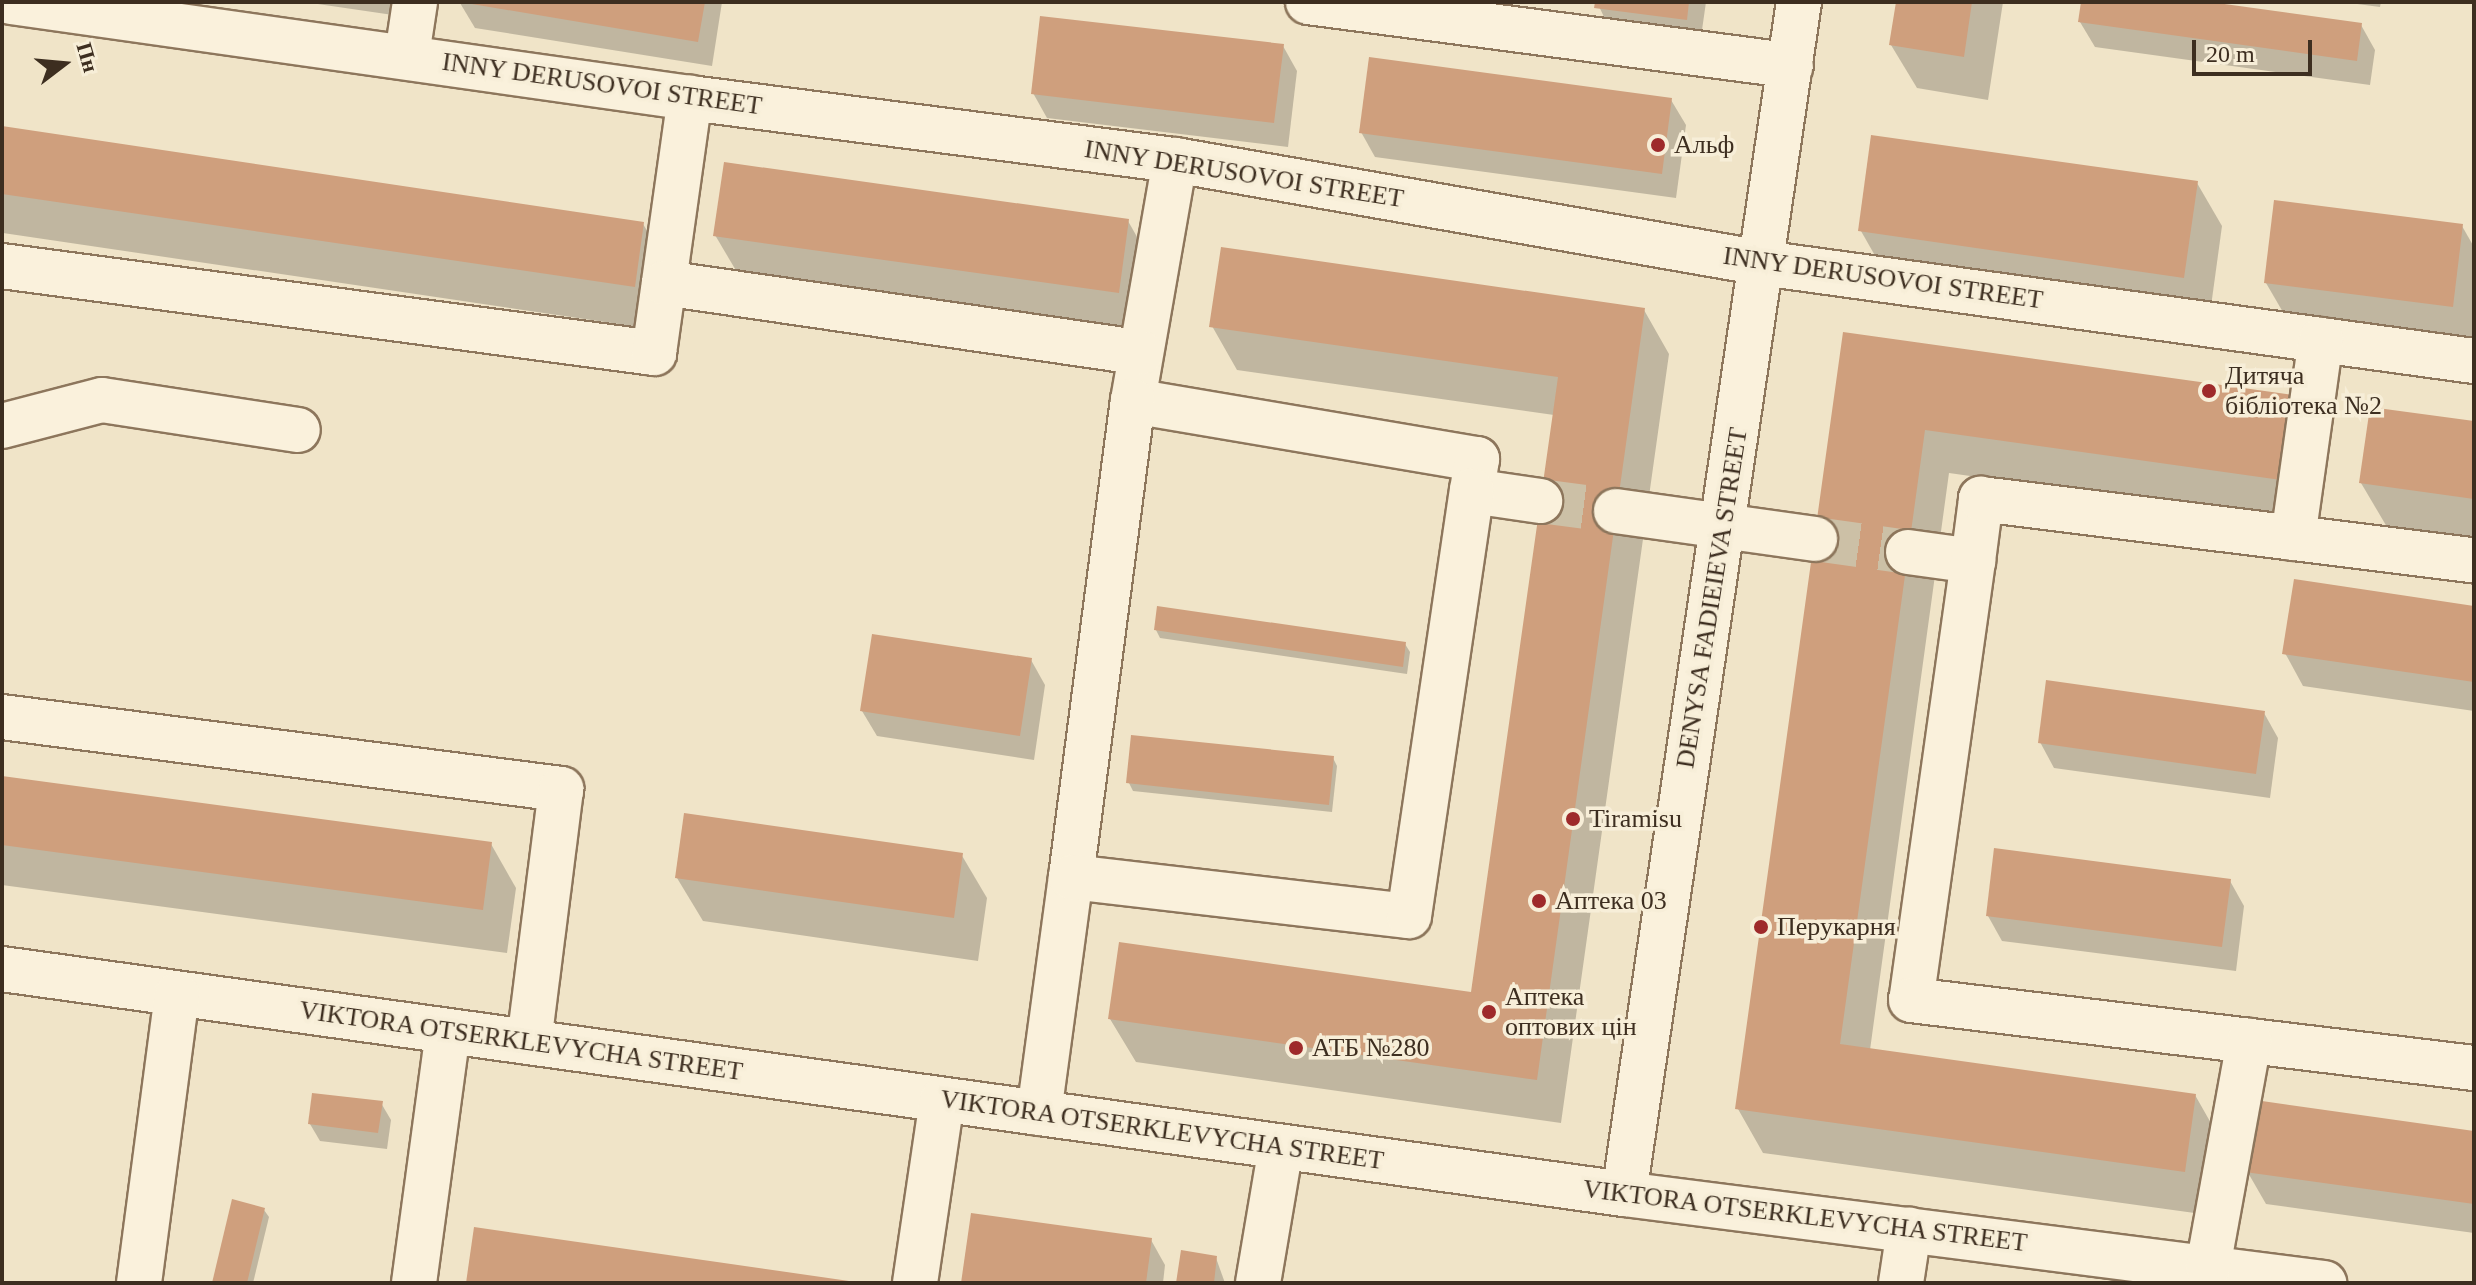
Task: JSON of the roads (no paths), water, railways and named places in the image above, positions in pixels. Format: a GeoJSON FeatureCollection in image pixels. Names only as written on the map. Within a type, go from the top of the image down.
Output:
{"type":"FeatureCollection","features":[{"type":"Feature","properties":{"kind":"street","name":"INNY DERUSOVOI STREET"},"geometry":{"type":"LineString","coordinates":[[11,2],[97,8],[690,98],[1175,160],[1762,263],[2474,361]]}},
{"type":"Feature","properties":{"kind":"street"},"geometry":{"type":"LineString","coordinates":[[407,55],[415,2]]}},
{"type":"Feature","properties":{"kind":"street"},"geometry":{"type":"LineString","coordinates":[[1308,2],[1791,66]]}},
{"type":"Feature","properties":{"kind":"street","name":"DENYSA FADIEIEVA STREET"},"geometry":{"type":"LineString","coordinates":[[1624,1194],[1799,2]]}},
{"type":"Feature","properties":{"kind":"street"},"geometry":{"type":"LineString","coordinates":[[2,266],[654,353],[690,98]]}},
{"type":"Feature","properties":{"kind":"street"},"geometry":{"type":"LineString","coordinates":[[1039,1113],[1133,401],[1175,160]]}},
{"type":"Feature","properties":{"kind":"street"},"geometry":{"type":"LineString","coordinates":[[664,283],[1141,353]]}},
{"type":"Feature","properties":{"kind":"street"},"geometry":{"type":"LineString","coordinates":[[2293,538],[2321,340]]}},
{"type":"Feature","properties":{"kind":"street"},"geometry":{"type":"LineString","coordinates":[[2,426],[102,400],[298,430]]}},
{"type":"Feature","properties":{"kind":"street"},"geometry":{"type":"LineString","coordinates":[[1071,877],[1409,916],[1477,459],[1133,401]]}},
{"type":"Feature","properties":{"kind":"street"},"geometry":{"type":"LineString","coordinates":[[1472,491],[1540,501]]}},
{"type":"Feature","properties":{"kind":"street"},"geometry":{"type":"LineString","coordinates":[[2474,560],[1981,499],[1911,1000],[2474,1068]]}},
{"type":"Feature","properties":{"kind":"street"},"geometry":{"type":"LineString","coordinates":[[1616,511],[1815,539]]}},
{"type":"Feature","properties":{"kind":"street"},"geometry":{"type":"LineString","coordinates":[[1908,552],[1973,561]]}},
{"type":"Feature","properties":{"kind":"street"},"geometry":{"type":"LineString","coordinates":[[2,717],[561,789],[529,1042]]}},
{"type":"Feature","properties":{"kind":"street","name":"VIKTORA OTSERKLEVYCHA STREET"},"geometry":{"type":"LineString","coordinates":[[2,969],[1624,1194],[2324,1283]]}},
{"type":"Feature","properties":{"kind":"street"},"geometry":{"type":"LineString","coordinates":[[139,1283],[177,994]]}},
{"type":"Feature","properties":{"kind":"street"},"geometry":{"type":"LineString","coordinates":[[414,1283],[448,1031]]}},
{"type":"Feature","properties":{"kind":"street"},"geometry":{"type":"LineString","coordinates":[[2208,1267],[2249,1041]]}},
{"type":"Feature","properties":{"kind":"street"},"geometry":{"type":"LineString","coordinates":[[915,1283],[942,1100]]}},
{"type":"Feature","properties":{"kind":"street"},"geometry":{"type":"LineString","coordinates":[[1258,1283],[1281,1147]]}},
{"type":"Feature","properties":{"kind":"street"},"geometry":{"type":"LineString","coordinates":[[1901,1283],[1909,1230]]}},
{"type":"Feature","properties":{"kind":"tunnel"},"geometry":{"type":"LineString","coordinates":[[1540,501],[1616,511]]}},
{"type":"Feature","properties":{"kind":"tunnel"},"geometry":{"type":"LineString","coordinates":[[1815,539],[1908,552]]}},
{"type":"Feature","properties":{"kind":"place","name":"Альф"},"geometry":{"type":"Point","coordinates":[1658,145]}},
{"type":"Feature","properties":{"kind":"place","name":"Дитяча бібліотека №2"},"geometry":{"type":"Point","coordinates":[2209,391]}},
{"type":"Feature","properties":{"kind":"place","name":"Tiramisu"},"geometry":{"type":"Point","coordinates":[1573,819]}},
{"type":"Feature","properties":{"kind":"place","name":"Аптека 03"},"geometry":{"type":"Point","coordinates":[1539,901]}},
{"type":"Feature","properties":{"kind":"place","name":"Перукарня"},"geometry":{"type":"Point","coordinates":[1761,927]}},
{"type":"Feature","properties":{"kind":"place","name":"Аптека оптових цін"},"geometry":{"type":"Point","coordinates":[1489,1012]}},
{"type":"Feature","properties":{"kind":"place","name":"АТБ №280"},"geometry":{"type":"Point","coordinates":[1296,1048]}}]}
